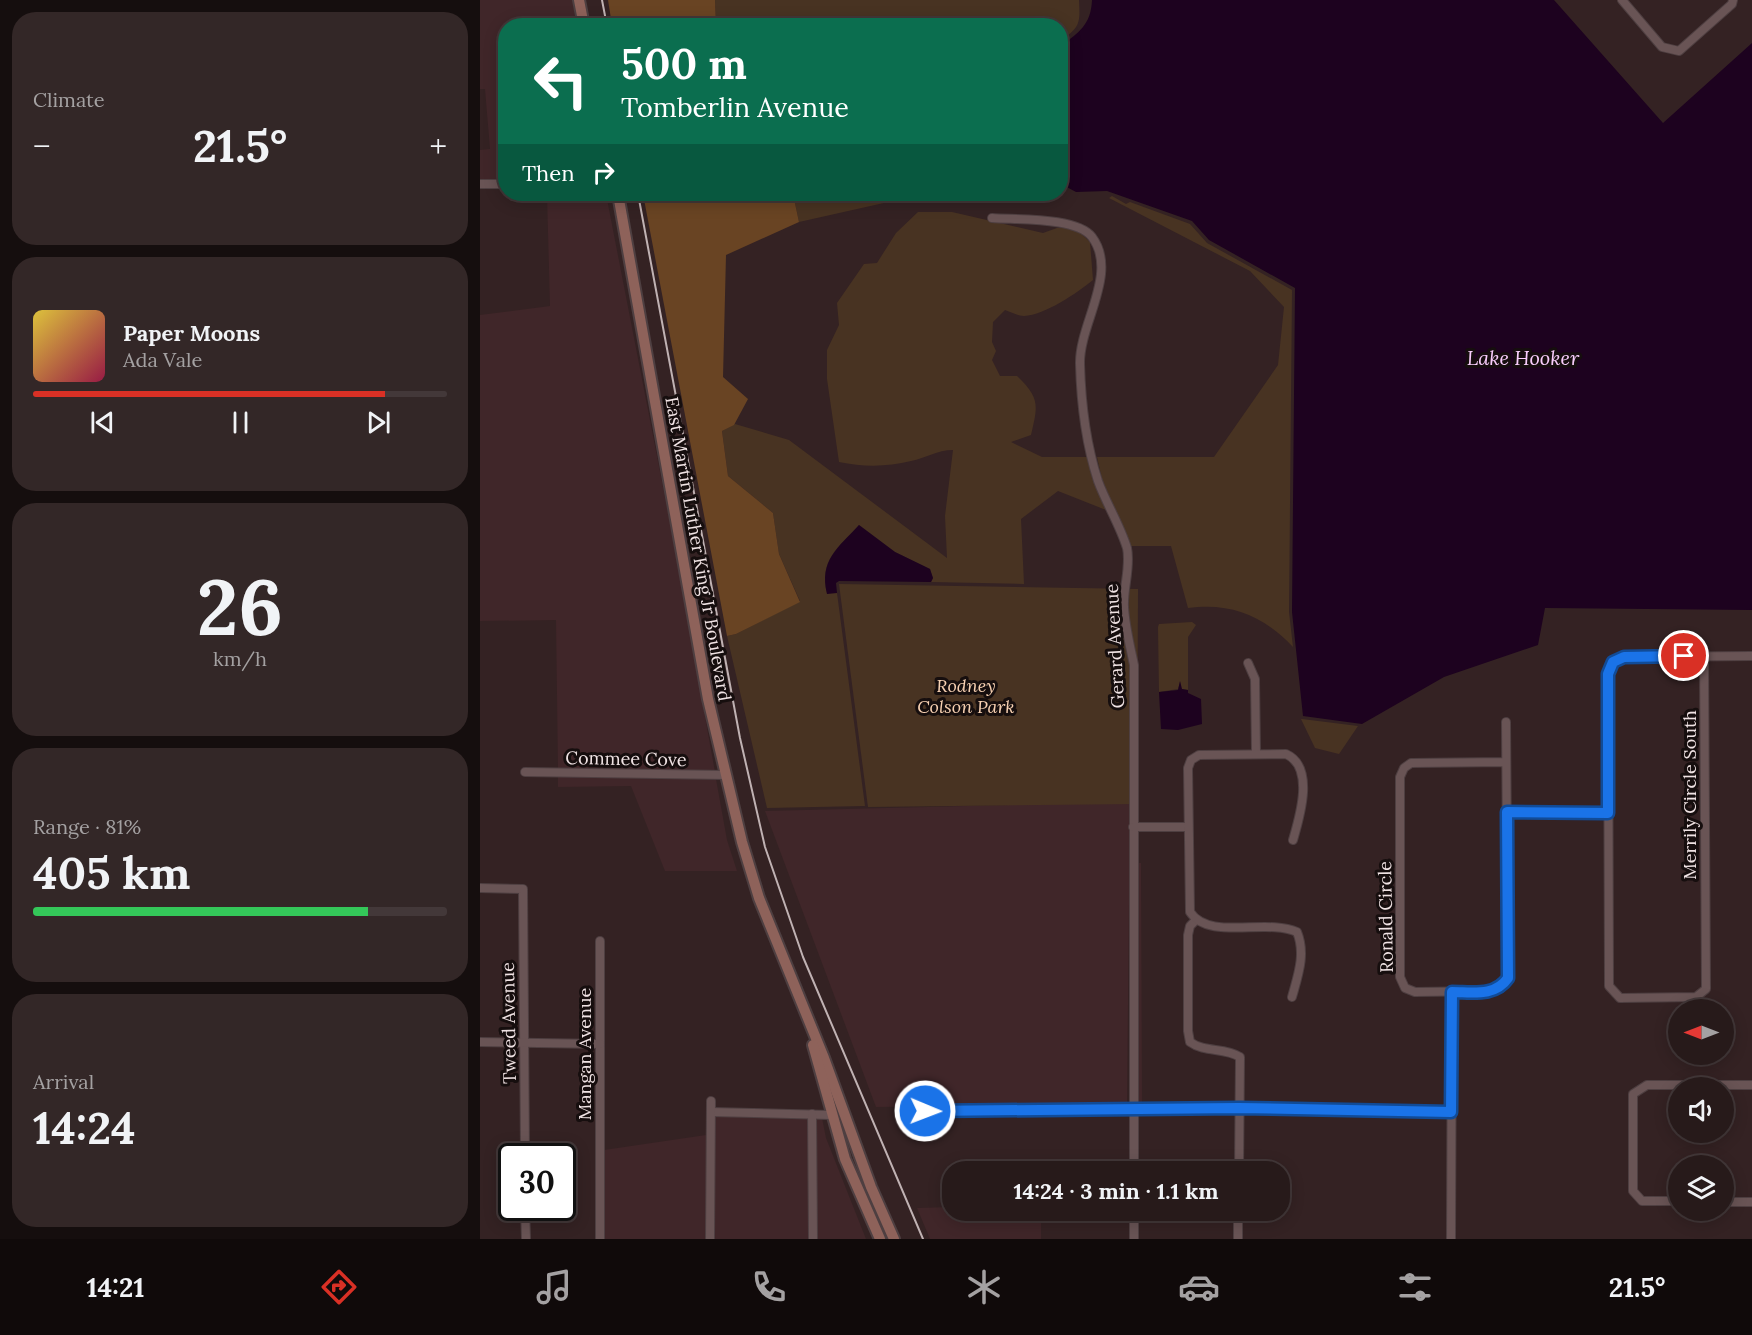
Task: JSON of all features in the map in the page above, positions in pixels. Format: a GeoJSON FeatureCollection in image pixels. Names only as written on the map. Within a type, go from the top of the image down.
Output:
{"type":"FeatureCollection","features":[{"type":"Feature","properties":{"kind":"main road"},"geometry":{"type":"LineString","coordinates":[[579,0],[582,18]]}},
{"type":"Feature","properties":{"kind":"main road","name":"East Martin Luther King Jr Boulevard"},"geometry":{"type":"LineString","coordinates":[[619,201],[708,699],[742,842],[763,907],[801,1005]]}},
{"type":"Feature","properties":{"kind":"main road"},"geometry":{"type":"LineString","coordinates":[[801,1005],[830,1115],[845,1159],[880,1239]]}},
{"type":"Feature","properties":{"kind":"main road"},"geometry":{"type":"LineString","coordinates":[[801,1005],[824,1058],[871,1187],[894,1239]]}},
{"type":"Feature","properties":{"kind":"street"},"geometry":{"type":"LineString","coordinates":[[1622,0],[1662,46],[1678,51],[1732,4],[1733,0]]}},
{"type":"Feature","properties":{"kind":"street"},"geometry":{"type":"LineString","coordinates":[[480,184],[498,184]]}},
{"type":"Feature","properties":{"kind":"street","name":"Gerard Avenue"},"geometry":{"type":"LineString","coordinates":[[992,218],[1077,225],[1090,235],[1100,250],[1101,267],[1097,292],[1086,326],[1080,362],[1085,425],[1098,480],[1127,550],[1124,606],[1134,665],[1134,1161]]}},
{"type":"Feature","properties":{"kind":"street"},"geometry":{"type":"LineString","coordinates":[[1704,656],[1752,656]]}},
{"type":"Feature","properties":{"kind":"street","name":"Merrily Circle South"},"geometry":{"type":"LineString","coordinates":[[1704,656],[1706,989],[1696,998],[1620,998],[1609,986],[1608,674],[1613,662],[1624,657],[1704,656]]}},
{"type":"Feature","properties":{"kind":"street"},"geometry":{"type":"LineString","coordinates":[[1248,663],[1255,680],[1256,754]]}},
{"type":"Feature","properties":{"kind":"street","name":"Ronald Circle"},"geometry":{"type":"LineString","coordinates":[[1506,722],[1508,978],[1501,987],[1492,992],[1415,992],[1405,988],[1400,977],[1400,777],[1404,768],[1411,763],[1506,762]]}},
{"type":"Feature","properties":{"kind":"street"},"geometry":{"type":"LineString","coordinates":[[1292,997],[1300,967],[1302,942],[1297,932],[1285,927],[1209,926],[1196,920],[1188,903],[1188,768],[1191,760],[1199,755],[1256,754],[1286,754],[1296,759],[1302,771],[1301,813],[1293,840]]}},
{"type":"Feature","properties":{"kind":"street","name":"Commee Cove"},"geometry":{"type":"LineString","coordinates":[[525,772],[726,776]]}},
{"type":"Feature","properties":{"kind":"street"},"geometry":{"type":"LineString","coordinates":[[1507,812],[1608,813]]}},
{"type":"Feature","properties":{"kind":"street"},"geometry":{"type":"LineString","coordinates":[[1133,827],[1188,827]]}},
{"type":"Feature","properties":{"kind":"street","name":"Tweed Avenue"},"geometry":{"type":"LineString","coordinates":[[480,888],[523,888],[525,1143]]}},
{"type":"Feature","properties":{"kind":"street"},"geometry":{"type":"LineString","coordinates":[[1196,920],[1190,926],[1188,935],[1190,1042],[1199,1048],[1233,1053],[1240,1057],[1242,1089],[1239,1108],[1239,1161]]}},
{"type":"Feature","properties":{"kind":"street","name":"Mangan Avenue"},"geometry":{"type":"LineString","coordinates":[[600,941],[600,1239]]}},
{"type":"Feature","properties":{"kind":"street"},"geometry":{"type":"LineString","coordinates":[[1451,1239],[1452,992]]}},
{"type":"Feature","properties":{"kind":"street"},"geometry":{"type":"LineString","coordinates":[[480,1042],[600,1044]]}},
{"type":"Feature","properties":{"kind":"street"},"geometry":{"type":"LineString","coordinates":[[1668,1085],[1647,1085],[1633,1094],[1633,1191],[1642,1200],[1668,1201]]}},
{"type":"Feature","properties":{"kind":"street"},"geometry":{"type":"LineString","coordinates":[[1734,1086],[1752,1085]]}},
{"type":"Feature","properties":{"kind":"street"},"geometry":{"type":"LineString","coordinates":[[710,1239],[711,1101]]}},
{"type":"Feature","properties":{"kind":"street"},"geometry":{"type":"LineString","coordinates":[[925,1111],[1239,1108],[1451,1112]]}},
{"type":"Feature","properties":{"kind":"street"},"geometry":{"type":"LineString","coordinates":[[711,1112],[830,1115]]}},
{"type":"Feature","properties":{"kind":"street"},"geometry":{"type":"LineString","coordinates":[[812,1114],[813,1239]]}},
{"type":"Feature","properties":{"kind":"street"},"geometry":{"type":"LineString","coordinates":[[1734,1202],[1752,1202]]}},
{"type":"Feature","properties":{"kind":"street"},"geometry":{"type":"LineString","coordinates":[[525,1221],[525,1239]]}},
{"type":"Feature","properties":{"kind":"street"},"geometry":{"type":"LineString","coordinates":[[1134,1221],[1134,1239]]}},
{"type":"Feature","properties":{"kind":"street"},"geometry":{"type":"LineString","coordinates":[[1238,1221],[1238,1239]]}},
{"type":"Feature","properties":{"kind":"shaded area"},"geometry":{"type":"Polygon","coordinates":[[[480,0],[573,0],[575,18],[498,18],[498,181],[480,181],[480,150],[490,149],[485,89],[480,89],[480,0]]]}},
{"type":"Feature","properties":{"kind":"shaded area"},"geometry":{"type":"Polygon","coordinates":[[[608,0],[715,0],[716,18],[611,18],[608,0]]]}},
{"type":"Feature","properties":{"kind":"shaded area"},"geometry":{"type":"Polygon","coordinates":[[[547,201],[607,201],[670,523],[715,772],[558,769],[556,620],[480,621],[480,315],[550,306],[547,201]]]}},
{"type":"Feature","properties":{"kind":"shaded area"},"geometry":{"type":"Polygon","coordinates":[[[644,201],[794,201],[799,222],[726,255],[723,377],[748,399],[734,425],[722,431],[728,476],[773,513],[779,554],[800,602],[736,634],[727,636],[644,201]]]}},
{"type":"Feature","properties":{"kind":"shaded area"},"geometry":{"type":"Polygon","coordinates":[[[558,776],[716,779],[727,840],[737,871],[665,871],[631,786],[558,787],[558,776]]]}},
{"type":"Feature","properties":{"kind":"shaded area"},"geometry":{"type":"Polygon","coordinates":[[[1130,802],[1127,1104],[876,1107],[765,811],[1130,802]]]}},
{"type":"Feature","properties":{"kind":"shaded area"},"geometry":{"type":"Polygon","coordinates":[[[1137,863],[1141,863],[1142,1105],[1139,1105],[1137,863]]]}},
{"type":"Feature","properties":{"kind":"shaded area"},"geometry":{"type":"Polygon","coordinates":[[[715,1116],[808,1118],[809,1239],[714,1239],[715,1116]]]}},
{"type":"Feature","properties":{"kind":"shaded area"},"geometry":{"type":"Polygon","coordinates":[[[816,1118],[822,1118],[826,1138],[866,1239],[817,1239],[816,1118]]]}},
{"type":"Feature","properties":{"kind":"shaded area"},"geometry":{"type":"Polygon","coordinates":[[[707,1126],[706,1239],[604,1239],[604,1150],[706,1135],[707,1126]]]}},
{"type":"Feature","properties":{"kind":"shaded area"},"geometry":{"type":"Polygon","coordinates":[[[942,1207],[942,1221],[1041,1221],[1041,1239],[930,1239],[917,1208],[942,1207]]]}},
{"type":"Feature","properties":{"kind":"green space"},"geometry":{"type":"Polygon","coordinates":[[[715,0],[1079,0],[1078,23],[1068,34],[1068,18],[716,18],[715,0]]]}},
{"type":"Feature","properties":{"kind":"green space"},"geometry":{"type":"Polygon","coordinates":[[[1112,196],[1126,204],[1130,202],[1190,224],[1207,243],[1292,290],[1289,612],[1293,647],[1270,627],[1246,614],[1218,607],[1188,608],[1171,546],[1130,546],[1102,479],[1097,457],[1214,457],[1278,365],[1284,307],[1250,271],[1109,198],[1112,196]]]}},
{"type":"Feature","properties":{"kind":"green space"},"geometry":{"type":"Polygon","coordinates":[[[794,201],[893,201],[799,222],[794,201]]]}},
{"type":"Feature","properties":{"kind":"green space"},"geometry":{"type":"Polygon","coordinates":[[[918,212],[952,212],[1043,233],[1057,228],[1075,228],[1090,242],[1093,280],[1070,297],[1041,312],[1024,316],[1005,310],[993,322],[992,342],[996,351],[992,360],[1000,376],[1017,376],[1030,390],[1035,403],[1031,435],[1011,442],[1042,457],[1088,457],[1094,481],[1106,510],[1058,491],[1021,519],[1024,584],[931,582],[933,578],[930,569],[895,552],[859,525],[832,555],[828,563],[825,582],[827,593],[837,593],[865,806],[767,808],[727,636],[736,634],[800,601],[779,554],[773,513],[728,476],[722,431],[735,424],[789,440],[947,558],[945,516],[953,450],[942,451],[916,460],[884,465],[839,462],[827,379],[827,350],[839,325],[837,303],[864,264],[877,263],[896,233],[918,212]]]}},
{"type":"Feature","properties":{"kind":"green space","name":"Rodney Colson Park"},"geometry":{"type":"Polygon","coordinates":[[[839,584],[1138,589],[1137,804],[868,807],[839,584]]]}},
{"type":"Feature","properties":{"kind":"green space"},"geometry":{"type":"Polygon","coordinates":[[[1192,622],[1196,625],[1188,637],[1188,690],[1181,689],[1180,682],[1178,689],[1159,692],[1159,624],[1192,622]]]}},
{"type":"Feature","properties":{"kind":"green space"},"geometry":{"type":"Polygon","coordinates":[[[1301,719],[1358,726],[1339,754],[1315,748],[1301,719]]]}},
{"type":"Feature","properties":{"kind":"water","name":"Lake Hooker"},"geometry":{"type":"Polygon","coordinates":[[[1092,0],[1554,0],[1663,123],[1752,43],[1752,610],[1545,608],[1538,645],[1444,677],[1362,724],[1303,716],[1292,612],[1295,288],[1209,240],[1192,221],[1107,191],[1076,192],[1068,188],[1068,40],[1083,27],[1091,9],[1092,0]]]}},
{"type":"Feature","properties":{"kind":"water"},"geometry":{"type":"Polygon","coordinates":[[[859,525],[895,552],[930,569],[933,578],[931,582],[839,581],[836,583],[837,593],[827,594],[825,582],[828,563],[832,555],[859,525]]]}},
{"type":"Feature","properties":{"kind":"water"},"geometry":{"type":"Polygon","coordinates":[[[1180,681],[1182,689],[1188,690],[1188,693],[1201,699],[1202,724],[1178,730],[1161,729],[1159,692],[1178,690],[1180,681]]]}},
{"type":"Feature","properties":{"kind":"railway"},"geometry":{"type":"LineString","coordinates":[[602,0],[605,18]]}},
{"type":"Feature","properties":{"kind":"railway"},"geometry":{"type":"LineString","coordinates":[[639,201],[740,738],[765,847],[803,957],[923,1239]]}},
{"type":"Feature","properties":{"kind":"route"},"geometry":{"type":"LineString","coordinates":[[925,1111],[1239,1108],[1451,1112],[1452,992],[1492,992],[1501,987],[1508,978],[1507,812],[1608,813],[1608,674],[1613,662],[1624,657],[1684,656]]}}]}
